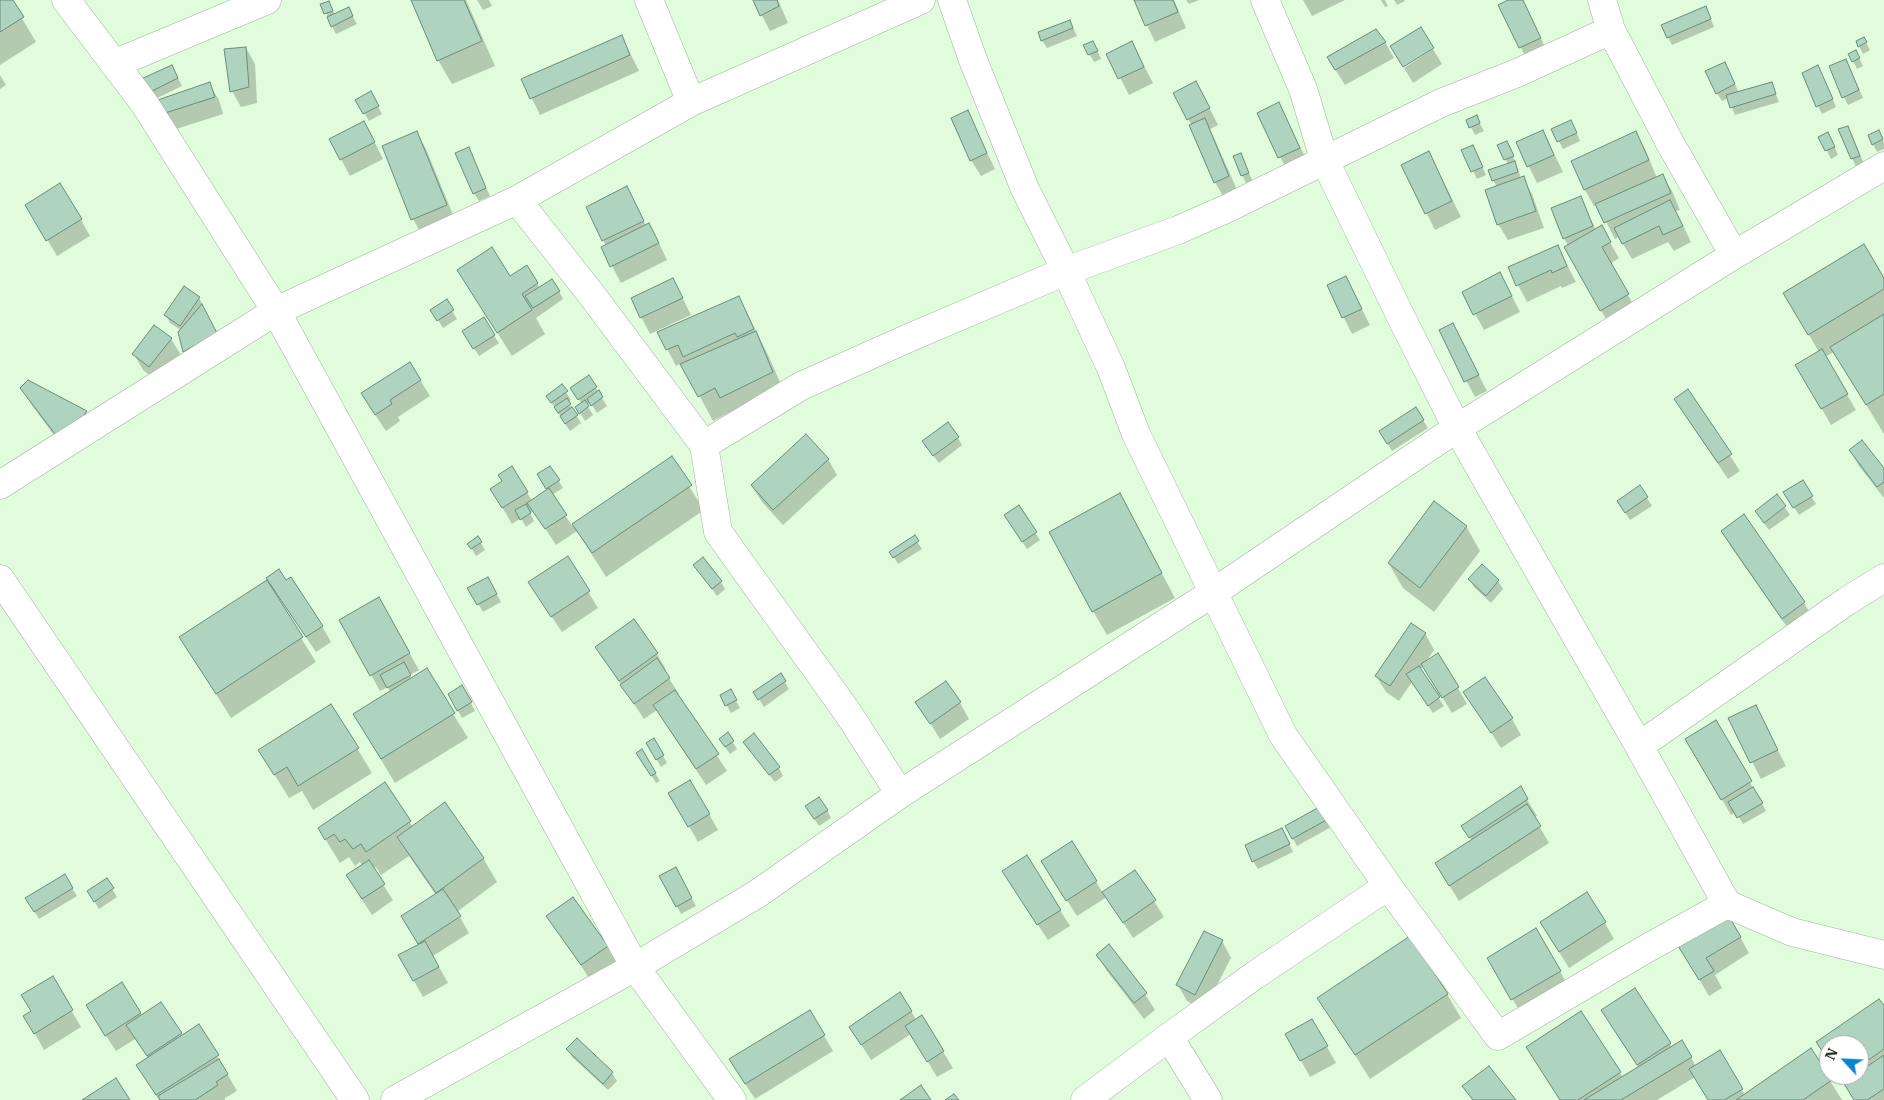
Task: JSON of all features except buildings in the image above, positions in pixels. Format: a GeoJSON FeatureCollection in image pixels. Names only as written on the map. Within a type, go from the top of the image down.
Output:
{"type":"FeatureCollection","features":[{"type":"Feature","properties":{"kind":"street"},"geometry":{"type":"LineString","coordinates":[[66,0],[144,103],[276,311],[635,967],[732,1100]]}},
{"type":"Feature","properties":{"kind":"street"},"geometry":{"type":"LineString","coordinates":[[114,64],[267,0]]}},
{"type":"Feature","properties":{"kind":"street"},"geometry":{"type":"LineString","coordinates":[[649,0],[691,102]]}},
{"type":"Feature","properties":{"kind":"street"},"geometry":{"type":"LineString","coordinates":[[0,485],[276,311],[517,200],[691,102],[921,0]]}},
{"type":"Feature","properties":{"kind":"street"},"geometry":{"type":"LineString","coordinates":[[952,0],[973,60],[1025,190],[1066,271],[1111,368],[1136,434],[1283,736],[1388,886],[1498,1036],[1644,950],[1727,904]]}},
{"type":"Feature","properties":{"kind":"street"},"geometry":{"type":"LineString","coordinates":[[1265,0],[1303,88],[1324,160],[1457,428],[1727,904],[1792,932],[1884,955]]}},
{"type":"Feature","properties":{"kind":"street"},"geometry":{"type":"LineString","coordinates":[[1602,0],[1611,30],[1670,143],[1734,255]]}},
{"type":"Feature","properties":{"kind":"street"},"geometry":{"type":"LineString","coordinates":[[704,445],[802,386],[1066,271],[1178,230],[1247,200],[1324,160],[1442,103],[1517,73],[1611,30]]}},
{"type":"Feature","properties":{"kind":"street"},"geometry":{"type":"LineString","coordinates":[[395,1100],[635,967],[757,894],[900,794],[1214,592],[1457,428],[1734,255],[1884,166]]}},
{"type":"Feature","properties":{"kind":"street"},"geometry":{"type":"LineString","coordinates":[[517,200],[591,294],[704,445],[718,532],[848,713],[900,794]]}},
{"type":"Feature","properties":{"kind":"street"},"geometry":{"type":"LineString","coordinates":[[1639,746],[1847,601],[1884,578]]}},
{"type":"Feature","properties":{"kind":"street"},"geometry":{"type":"LineString","coordinates":[[0,579],[355,1100]]}},
{"type":"Feature","properties":{"kind":"street"},"geometry":{"type":"LineString","coordinates":[[1085,1100],[1255,975],[1388,886]]}},
{"type":"Feature","properties":{"kind":"street"},"geometry":{"type":"LineString","coordinates":[[1169,1037],[1208,1100]]}}]}
